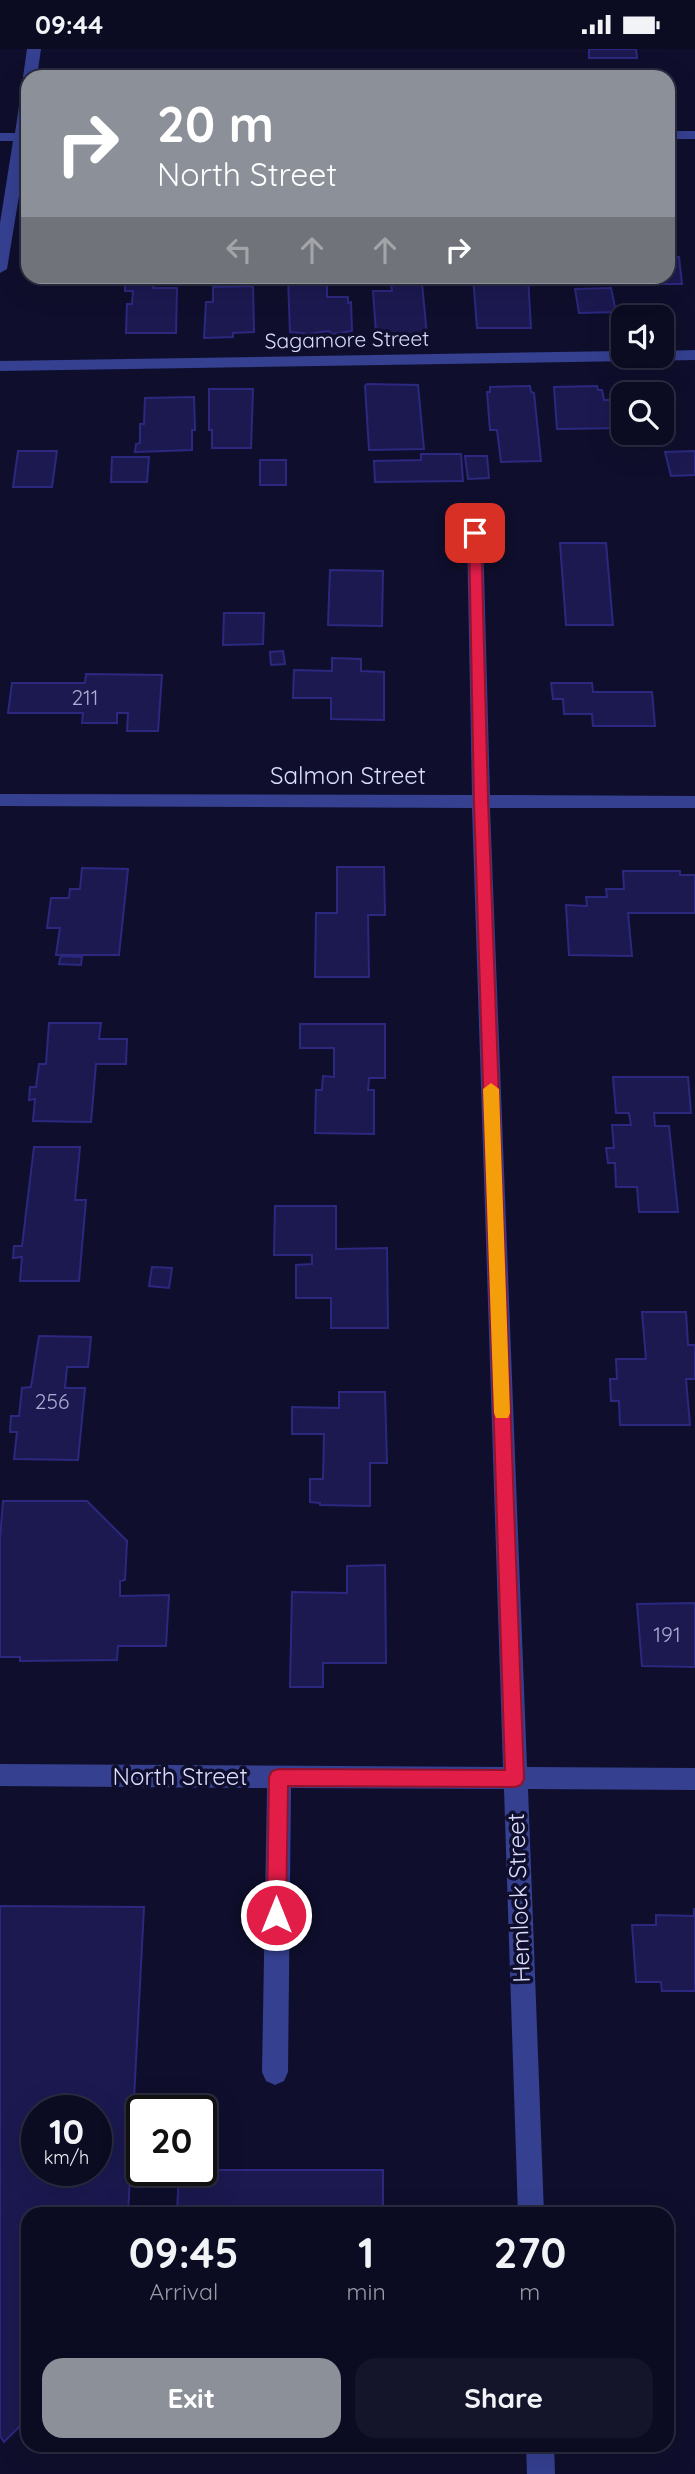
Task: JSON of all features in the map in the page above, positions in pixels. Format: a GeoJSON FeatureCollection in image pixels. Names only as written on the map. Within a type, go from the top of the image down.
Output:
{"type":"FeatureCollection","features":[{"type":"Feature","properties":{"kind":"street"},"geometry":{"type":"LineString","coordinates":[[31,70],[34,49]]}},
{"type":"Feature","properties":{"kind":"street"},"geometry":{"type":"LineString","coordinates":[[675,135],[695,135]]}},
{"type":"Feature","properties":{"kind":"street"},"geometry":{"type":"LineString","coordinates":[[0,137],[21,137]]}},
{"type":"Feature","properties":{"kind":"street"},"geometry":{"type":"LineString","coordinates":[[0,269],[21,158]]}},
{"type":"Feature","properties":{"kind":"street","name":"Sagamore Street"},"geometry":{"type":"LineString","coordinates":[[0,366],[695,355]]}},
{"type":"Feature","properties":{"kind":"street","name":"Hemlock Street"},"geometry":{"type":"LineString","coordinates":[[475,533],[481,800],[531,2207]]}},
{"type":"Feature","properties":{"kind":"street","name":"Salmon Street"},"geometry":{"type":"LineString","coordinates":[[0,800],[695,802]]}},
{"type":"Feature","properties":{"kind":"street","name":"North Street"},"geometry":{"type":"LineString","coordinates":[[0,1775],[695,1779]]}},
{"type":"Feature","properties":{"kind":"street"},"geometry":{"type":"LineString","coordinates":[[275,2072],[279,1777]]}},
{"type":"Feature","properties":{"kind":"street"},"geometry":{"type":"LineString","coordinates":[[540,2452],[541,2474]]}},
{"type":"Feature","properties":{"kind":"building"},"geometry":{"type":"Polygon","coordinates":[[[589,49],[636,49],[637,58],[589,58],[589,49]]]}},
{"type":"Feature","properties":{"kind":"building"},"geometry":{"type":"Polygon","coordinates":[[[560,69],[644,70],[560,70],[560,69]]]}},
{"type":"Feature","properties":{"kind":"building"},"geometry":{"type":"Polygon","coordinates":[[[675,257],[679,257],[682,284],[675,284],[675,257]]]}},
{"type":"Feature","properties":{"kind":"building"},"geometry":{"type":"Polygon","coordinates":[[[125,284],[153,284],[153,288],[177,288],[176,333],[126,333],[127,304],[132,304],[133,291],[125,291],[125,284]]]}},
{"type":"Feature","properties":{"kind":"building"},"geometry":{"type":"Polygon","coordinates":[[[288,284],[327,284],[327,297],[348,297],[348,303],[351,302],[352,331],[333,334],[328,331],[309,334],[290,332],[288,284]]]}},
{"type":"Feature","properties":{"kind":"building"},"geometry":{"type":"Polygon","coordinates":[[[391,284],[422,284],[427,336],[376,333],[373,291],[392,291],[391,284]]]}},
{"type":"Feature","properties":{"kind":"building"},"geometry":{"type":"Polygon","coordinates":[[[474,284],[528,284],[531,328],[477,328],[474,284]]]}},
{"type":"Feature","properties":{"kind":"building"},"geometry":{"type":"Polygon","coordinates":[[[253,286],[254,332],[233,333],[233,337],[204,338],[206,302],[213,302],[213,287],[253,286]]]}},
{"type":"Feature","properties":{"kind":"building"},"geometry":{"type":"Polygon","coordinates":[[[611,288],[615,305],[611,305],[611,312],[579,313],[575,289],[611,288]]]}},
{"type":"Feature","properties":{"kind":"building"},"geometry":{"type":"Polygon","coordinates":[[[367,384],[418,385],[424,449],[369,450],[367,384]]]}},
{"type":"Feature","properties":{"kind":"building"},"geometry":{"type":"Polygon","coordinates":[[[530,386],[531,392],[534,393],[541,461],[501,462],[497,430],[490,430],[487,392],[490,392],[490,387],[530,386]]]}},
{"type":"Feature","properties":{"kind":"building"},"geometry":{"type":"Polygon","coordinates":[[[597,386],[598,390],[602,390],[604,400],[611,400],[611,428],[557,429],[554,387],[597,386]]]}},
{"type":"Feature","properties":{"kind":"building"},"geometry":{"type":"Polygon","coordinates":[[[209,389],[253,389],[251,448],[212,448],[209,389]]]}},
{"type":"Feature","properties":{"kind":"building"},"geometry":{"type":"Polygon","coordinates":[[[194,397],[195,430],[192,430],[192,450],[135,452],[136,444],[140,443],[140,424],[144,424],[145,398],[194,397]]]}},
{"type":"Feature","properties":{"kind":"building"},"geometry":{"type":"Polygon","coordinates":[[[18,451],[57,451],[52,487],[13,487],[18,451]]]}},
{"type":"Feature","properties":{"kind":"building"},"geometry":{"type":"Polygon","coordinates":[[[695,451],[695,475],[671,476],[665,452],[695,451]]]}},
{"type":"Feature","properties":{"kind":"building"},"geometry":{"type":"Polygon","coordinates":[[[421,454],[461,454],[463,481],[375,482],[374,461],[421,460],[421,454]]]}},
{"type":"Feature","properties":{"kind":"building"},"geometry":{"type":"Polygon","coordinates":[[[465,456],[487,456],[489,478],[468,479],[465,456]]]}},
{"type":"Feature","properties":{"kind":"building"},"geometry":{"type":"Polygon","coordinates":[[[112,457],[149,457],[147,482],[111,482],[112,457]]]}},
{"type":"Feature","properties":{"kind":"building"},"geometry":{"type":"Polygon","coordinates":[[[260,460],[286,460],[286,485],[260,485],[260,460]]]}},
{"type":"Feature","properties":{"kind":"building"},"geometry":{"type":"Polygon","coordinates":[[[560,543],[606,543],[613,625],[566,625],[560,543]]]}},
{"type":"Feature","properties":{"kind":"building"},"geometry":{"type":"Polygon","coordinates":[[[330,570],[383,571],[382,626],[328,625],[330,570]]]}},
{"type":"Feature","properties":{"kind":"building"},"geometry":{"type":"Polygon","coordinates":[[[224,613],[264,613],[263,644],[223,645],[224,613]]]}},
{"type":"Feature","properties":{"kind":"building"},"geometry":{"type":"Polygon","coordinates":[[[283,651],[285,664],[271,665],[270,652],[283,651]]]}},
{"type":"Feature","properties":{"kind":"building"},"geometry":{"type":"Polygon","coordinates":[[[332,658],[361,659],[361,671],[384,672],[384,720],[331,719],[331,698],[293,698],[294,670],[332,671],[332,658]]]}},
{"type":"Feature","properties":{"kind":"building"},"geometry":{"type":"Polygon","coordinates":[[[86,674],[162,675],[158,731],[127,731],[128,713],[117,713],[117,723],[82,723],[83,713],[8,713],[12,683],[85,683],[86,674]]]}},
{"type":"Feature","properties":{"kind":"building"},"geometry":{"type":"Polygon","coordinates":[[[551,683],[592,683],[593,692],[652,692],[655,726],[593,726],[592,714],[564,714],[563,699],[553,699],[551,683]]]}},
{"type":"Feature","properties":{"kind":"building"},"geometry":{"type":"Polygon","coordinates":[[[337,867],[384,867],[385,915],[368,915],[369,977],[315,977],[316,913],[337,913],[337,867]]]}},
{"type":"Feature","properties":{"kind":"building"},"geometry":{"type":"Polygon","coordinates":[[[82,868],[128,869],[119,955],[56,955],[60,928],[47,928],[51,898],[69,898],[70,889],[80,889],[82,868]]]}},
{"type":"Feature","properties":{"kind":"building"},"geometry":{"type":"Polygon","coordinates":[[[623,871],[680,871],[680,875],[695,875],[695,913],[628,913],[632,956],[569,955],[566,905],[587,906],[586,897],[607,897],[606,889],[624,889],[623,871]]]}},
{"type":"Feature","properties":{"kind":"building"},"geometry":{"type":"Polygon","coordinates":[[[61,956],[82,957],[81,965],[59,964],[61,956]]]}},
{"type":"Feature","properties":{"kind":"building"},"geometry":{"type":"Polygon","coordinates":[[[49,1023],[101,1023],[99,1039],[127,1039],[126,1064],[96,1064],[91,1122],[33,1121],[35,1099],[29,1100],[30,1087],[36,1087],[39,1064],[46,1064],[49,1023]]]}},
{"type":"Feature","properties":{"kind":"building"},"geometry":{"type":"Polygon","coordinates":[[[300,1024],[385,1024],[385,1078],[369,1078],[368,1090],[374,1090],[374,1134],[315,1133],[316,1090],[322,1090],[323,1076],[334,1077],[334,1048],[300,1048],[300,1024]]]}},
{"type":"Feature","properties":{"kind":"building"},"geometry":{"type":"Polygon","coordinates":[[[613,1077],[688,1077],[691,1113],[654,1113],[655,1126],[669,1126],[678,1212],[639,1212],[637,1187],[616,1187],[615,1163],[608,1163],[606,1148],[614,1148],[612,1125],[631,1125],[629,1113],[616,1113],[613,1077]]]}},
{"type":"Feature","properties":{"kind":"building"},"geometry":{"type":"Polygon","coordinates":[[[34,1147],[80,1147],[75,1200],[86,1200],[79,1281],[20,1281],[22,1257],[13,1258],[14,1246],[22,1246],[34,1147]]]}},
{"type":"Feature","properties":{"kind":"building"},"geometry":{"type":"Polygon","coordinates":[[[275,1206],[336,1206],[336,1249],[387,1248],[388,1328],[331,1328],[331,1298],[296,1298],[296,1265],[312,1264],[312,1255],[274,1255],[275,1206]]]}},
{"type":"Feature","properties":{"kind":"building"},"geometry":{"type":"Polygon","coordinates":[[[152,1267],[172,1268],[169,1288],[149,1286],[152,1267]]]}},
{"type":"Feature","properties":{"kind":"building"},"geometry":{"type":"Polygon","coordinates":[[[642,1312],[686,1312],[688,1345],[695,1345],[695,1379],[686,1379],[690,1425],[620,1425],[619,1401],[611,1401],[610,1379],[617,1379],[616,1359],[646,1359],[642,1312]]]}},
{"type":"Feature","properties":{"kind":"building"},"geometry":{"type":"Polygon","coordinates":[[[39,1336],[91,1337],[88,1367],[67,1367],[65,1388],[85,1388],[78,1460],[14,1459],[17,1432],[10,1432],[11,1416],[19,1416],[22,1388],[31,1387],[39,1336]]]}},
{"type":"Feature","properties":{"kind":"building"},"geometry":{"type":"Polygon","coordinates":[[[339,1392],[385,1392],[387,1463],[370,1463],[370,1506],[320,1505],[310,1502],[310,1479],[323,1479],[324,1434],[292,1434],[292,1407],[339,1408],[339,1392]]]}},
{"type":"Feature","properties":{"kind":"building"},"geometry":{"type":"Polygon","coordinates":[[[3,1501],[87,1501],[127,1541],[125,1580],[120,1581],[120,1596],[169,1595],[166,1646],[118,1646],[117,1660],[20,1661],[20,1657],[0,1657],[0,1539],[3,1501]]]}},
{"type":"Feature","properties":{"kind":"building"},"geometry":{"type":"Polygon","coordinates":[[[385,1565],[386,1663],[323,1663],[323,1687],[290,1687],[292,1592],[347,1593],[347,1566],[385,1565]]]}},
{"type":"Feature","properties":{"kind":"building"},"geometry":{"type":"Polygon","coordinates":[[[695,1603],[695,1667],[642,1666],[637,1604],[695,1603]]]}},
{"type":"Feature","properties":{"kind":"building"},"geometry":{"type":"Polygon","coordinates":[[[0,1906],[144,1907],[134,2095],[126,2095],[128,2207],[21,2207],[21,2425],[4,2442],[0,2436],[0,1906]]]}},
{"type":"Feature","properties":{"kind":"building"},"geometry":{"type":"Polygon","coordinates":[[[694,1909],[695,1991],[662,1991],[661,1982],[636,1982],[632,1925],[656,1925],[656,1915],[694,1916],[694,1909]]]}},
{"type":"Feature","properties":{"kind":"building"},"geometry":{"type":"Polygon","coordinates":[[[217,2170],[383,2170],[383,2207],[177,2207],[178,2186],[217,2186],[217,2170]]]}},
{"type":"Feature","properties":{"kind":"slow traffic"},"geometry":{"type":"LineString","coordinates":[[491,1089],[502,1413]]}},
{"type":"Feature","properties":{"kind":"route"},"geometry":{"type":"LineString","coordinates":[[276,1915],[279,1777],[515,1779],[481,800],[475,533]]}}]}
